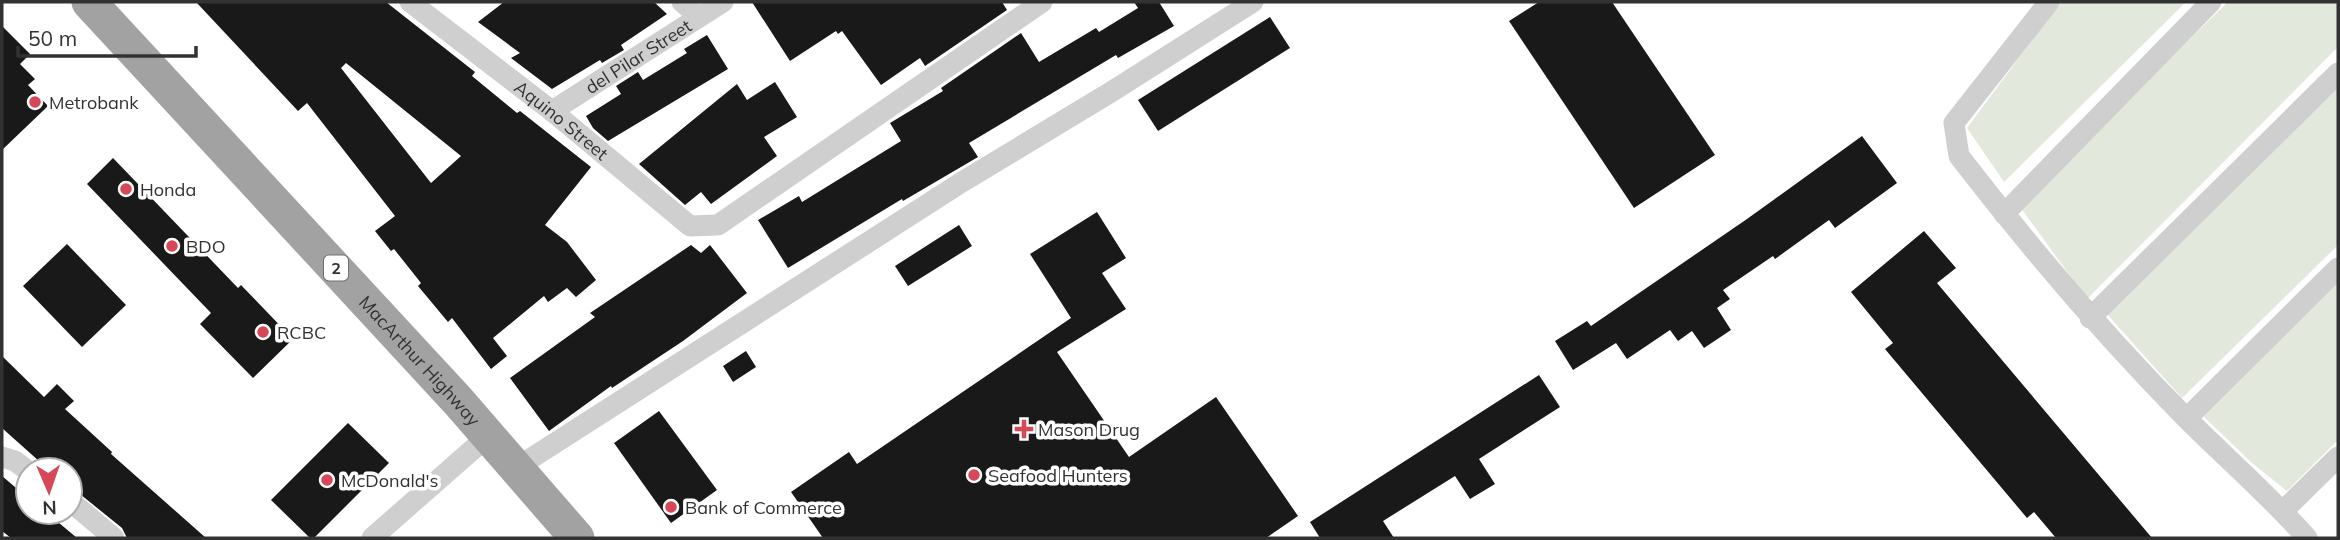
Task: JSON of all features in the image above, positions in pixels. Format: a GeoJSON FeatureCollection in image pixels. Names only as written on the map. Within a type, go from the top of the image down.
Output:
{"type":"FeatureCollection","features":[{"type":"Feature","properties":{"kind":"highway","name":"MacArthur Highway"},"geometry":{"type":"LineString","coordinates":[[89,2],[229,151],[577,538]]}},
{"type":"Feature","properties":{"kind":"street","name":"Aquino Street"},"geometry":{"type":"LineString","coordinates":[[410,2],[552,111],[690,226],[718,225],[1042,2]]}},
{"type":"Feature","properties":{"kind":"street"},"geometry":{"type":"LineString","coordinates":[[682,2],[699,17]]}},
{"type":"Feature","properties":{"kind":"street","name":"del Pilar Street"},"geometry":{"type":"LineString","coordinates":[[552,111],[723,2]]}},
{"type":"Feature","properties":{"kind":"street"},"geometry":{"type":"LineString","coordinates":[[516,468],[962,182],[1253,2]]}},
{"type":"Feature","properties":{"kind":"street"},"geometry":{"type":"LineString","coordinates":[[2049,2],[1954,122],[1959,156],[2090,318],[2307,538]]}},
{"type":"Feature","properties":{"kind":"street"},"geometry":{"type":"LineString","coordinates":[[2004,214],[2211,2]]}},
{"type":"Feature","properties":{"kind":"street"},"geometry":{"type":"LineString","coordinates":[[2090,318],[2338,73]]}},
{"type":"Feature","properties":{"kind":"street"},"geometry":{"type":"LineString","coordinates":[[2187,418],[2338,268]]}},
{"type":"Feature","properties":{"kind":"street"},"geometry":{"type":"LineString","coordinates":[[372,538],[488,436]]}},
{"type":"Feature","properties":{"kind":"street"},"geometry":{"type":"LineString","coordinates":[[2283,511],[2338,457]]}},
{"type":"Feature","properties":{"kind":"street"},"geometry":{"type":"LineString","coordinates":[[84,513],[114,538]]}},
{"type":"Feature","properties":{"kind":"shaded area"},"geometry":{"type":"Polygon","coordinates":[[[2060,2],[2186,2],[2004,182],[1967,128],[2060,2]]]}},
{"type":"Feature","properties":{"kind":"shaded area"},"geometry":{"type":"Polygon","coordinates":[[[2228,2],[2338,2],[2338,47],[2087,299],[2018,204],[2228,2]]]}},
{"type":"Feature","properties":{"kind":"shaded area"},"geometry":{"type":"Polygon","coordinates":[[[2338,87],[2338,245],[2182,398],[2106,313],[2338,87]]]}},
{"type":"Feature","properties":{"kind":"shaded area"},"geometry":{"type":"Polygon","coordinates":[[[2338,278],[2338,440],[2287,491],[2252,463],[2200,413],[2338,278]]]}},
{"type":"Feature","properties":{"kind":"building"},"geometry":{"type":"Polygon","coordinates":[[[196,2],[386,2],[475,72],[472,76],[517,113],[520,111],[591,167],[545,225],[567,242],[596,280],[576,297],[567,288],[548,302],[544,296],[493,338],[507,356],[491,369],[452,318],[448,322],[418,286],[421,283],[394,249],[391,251],[375,231],[395,216],[307,103],[298,111],[196,2]],[[346,63],[341,68],[431,183],[461,156],[346,63]]]}},
{"type":"Feature","properties":{"kind":"building"},"geometry":{"type":"Polygon","coordinates":[[[504,2],[654,2],[667,14],[621,45],[624,50],[602,63],[600,60],[552,89],[511,58],[520,53],[478,22],[504,2]]]}},
{"type":"Feature","properties":{"kind":"building"},"geometry":{"type":"Polygon","coordinates":[[[752,2],[1002,2],[1007,10],[925,66],[920,58],[881,85],[842,31],[838,34],[836,31],[790,61],[752,2]]]}},
{"type":"Feature","properties":{"kind":"building"},"geometry":{"type":"Polygon","coordinates":[[[1134,2],[1159,2],[1174,26],[1118,58],[1116,55],[969,143],[978,157],[788,268],[758,220],[799,196],[802,202],[901,141],[890,123],[943,91],[941,88],[1021,33],[1039,62],[1096,28],[1099,32],[1138,8],[1134,2]]]}},
{"type":"Feature","properties":{"kind":"building"},"geometry":{"type":"Polygon","coordinates":[[[1539,2],[1612,2],[1715,155],[1634,208],[1509,21],[1539,2]]]}},
{"type":"Feature","properties":{"kind":"building"},"geometry":{"type":"Polygon","coordinates":[[[1270,17],[1290,48],[1158,131],[1138,100],[1270,17]]]}},
{"type":"Feature","properties":{"kind":"building"},"geometry":{"type":"Polygon","coordinates":[[[2,26],[30,54],[20,64],[35,79],[28,85],[48,106],[2,150],[2,26]]]}},
{"type":"Feature","properties":{"kind":"building"},"geometry":{"type":"Polygon","coordinates":[[[707,35],[728,69],[608,141],[593,128],[586,116],[621,94],[616,86],[638,72],[643,80],[687,53],[684,49],[707,35]]]}},
{"type":"Feature","properties":{"kind":"building"},"geometry":{"type":"Polygon","coordinates":[[[775,82],[797,117],[764,137],[777,156],[711,204],[701,192],[685,205],[639,164],[737,84],[747,100],[775,82]]]}},
{"type":"Feature","properties":{"kind":"building"},"geometry":{"type":"Polygon","coordinates":[[[1862,136],[1897,183],[1835,228],[1829,220],[1775,259],[1773,256],[1723,290],[1730,299],[1717,308],[1731,330],[1704,348],[1692,331],[1678,341],[1670,330],[1627,359],[1616,343],[1573,370],[1555,341],[1587,321],[1591,326],[1862,136]]]}},
{"type":"Feature","properties":{"kind":"building"},"geometry":{"type":"Polygon","coordinates":[[[113,158],[238,288],[241,285],[293,339],[253,378],[200,324],[211,313],[87,184],[113,158]]]}},
{"type":"Feature","properties":{"kind":"building"},"geometry":{"type":"Polygon","coordinates":[[[1097,212],[1126,258],[1102,273],[1126,309],[1057,352],[1129,457],[1216,397],[1298,516],[1266,538],[823,538],[791,492],[849,452],[857,464],[1071,318],[1030,254],[1097,212]]]}},
{"type":"Feature","properties":{"kind":"building"},"geometry":{"type":"Polygon","coordinates":[[[959,225],[972,246],[908,286],[895,266],[959,225]]]}},
{"type":"Feature","properties":{"kind":"building"},"geometry":{"type":"Polygon","coordinates":[[[1924,231],[1956,268],[1937,283],[2152,538],[2056,538],[2034,512],[2027,518],[1885,349],[1893,343],[1851,292],[1924,231]]]}},
{"type":"Feature","properties":{"kind":"building"},"geometry":{"type":"Polygon","coordinates":[[[67,244],[126,305],[82,347],[23,286],[67,244]]]}},
{"type":"Feature","properties":{"kind":"building"},"geometry":{"type":"Polygon","coordinates":[[[691,245],[701,253],[710,245],[747,293],[683,341],[612,388],[611,386],[549,431],[510,378],[595,317],[590,313],[691,245]]]}},
{"type":"Feature","properties":{"kind":"building"},"geometry":{"type":"Polygon","coordinates":[[[746,351],[756,367],[733,382],[723,366],[746,351]]]}},
{"type":"Feature","properties":{"kind":"building"},"geometry":{"type":"Polygon","coordinates":[[[2,356],[44,397],[57,384],[74,401],[65,409],[112,452],[111,454],[206,538],[127,538],[122,528],[84,497],[84,456],[33,456],[2,428],[2,356]]]}},
{"type":"Feature","properties":{"kind":"building"},"geometry":{"type":"Polygon","coordinates":[[[1539,375],[1560,407],[1479,459],[1495,484],[1470,499],[1455,476],[1383,521],[1394,538],[1320,538],[1310,522],[1539,375]]]}},
{"type":"Feature","properties":{"kind":"building"},"geometry":{"type":"Polygon","coordinates":[[[659,411],[717,490],[671,523],[614,443],[659,411]]]}},
{"type":"Feature","properties":{"kind":"building"},"geometry":{"type":"Polygon","coordinates":[[[348,423],[389,463],[314,538],[310,538],[271,500],[348,423]]]}},
{"type":"Feature","properties":{"kind":"building"},"geometry":{"type":"Polygon","coordinates":[[[2,476],[14,486],[14,526],[63,526],[77,538],[11,538],[2,531],[2,476]]]}},
{"type":"Feature","properties":{"kind":"place","name":"Metrobank"},"geometry":{"type":"Point","coordinates":[35,102]}},
{"type":"Feature","properties":{"kind":"place","name":"Honda"},"geometry":{"type":"Point","coordinates":[126,189]}},
{"type":"Feature","properties":{"kind":"place","name":"BDO"},"geometry":{"type":"Point","coordinates":[172,246]}},
{"type":"Feature","properties":{"kind":"place","name":"RCBC"},"geometry":{"type":"Point","coordinates":[263,332]}},
{"type":"Feature","properties":{"kind":"place","name":"Mason Drug"},"geometry":{"type":"Point","coordinates":[1024,429]}},
{"type":"Feature","properties":{"kind":"place","name":"Seafood Hunters"},"geometry":{"type":"Point","coordinates":[974,475]}},
{"type":"Feature","properties":{"kind":"place","name":"McDonald's"},"geometry":{"type":"Point","coordinates":[327,480]}},
{"type":"Feature","properties":{"kind":"place","name":"Bank of Commerce"},"geometry":{"type":"Point","coordinates":[671,507]}}]}
